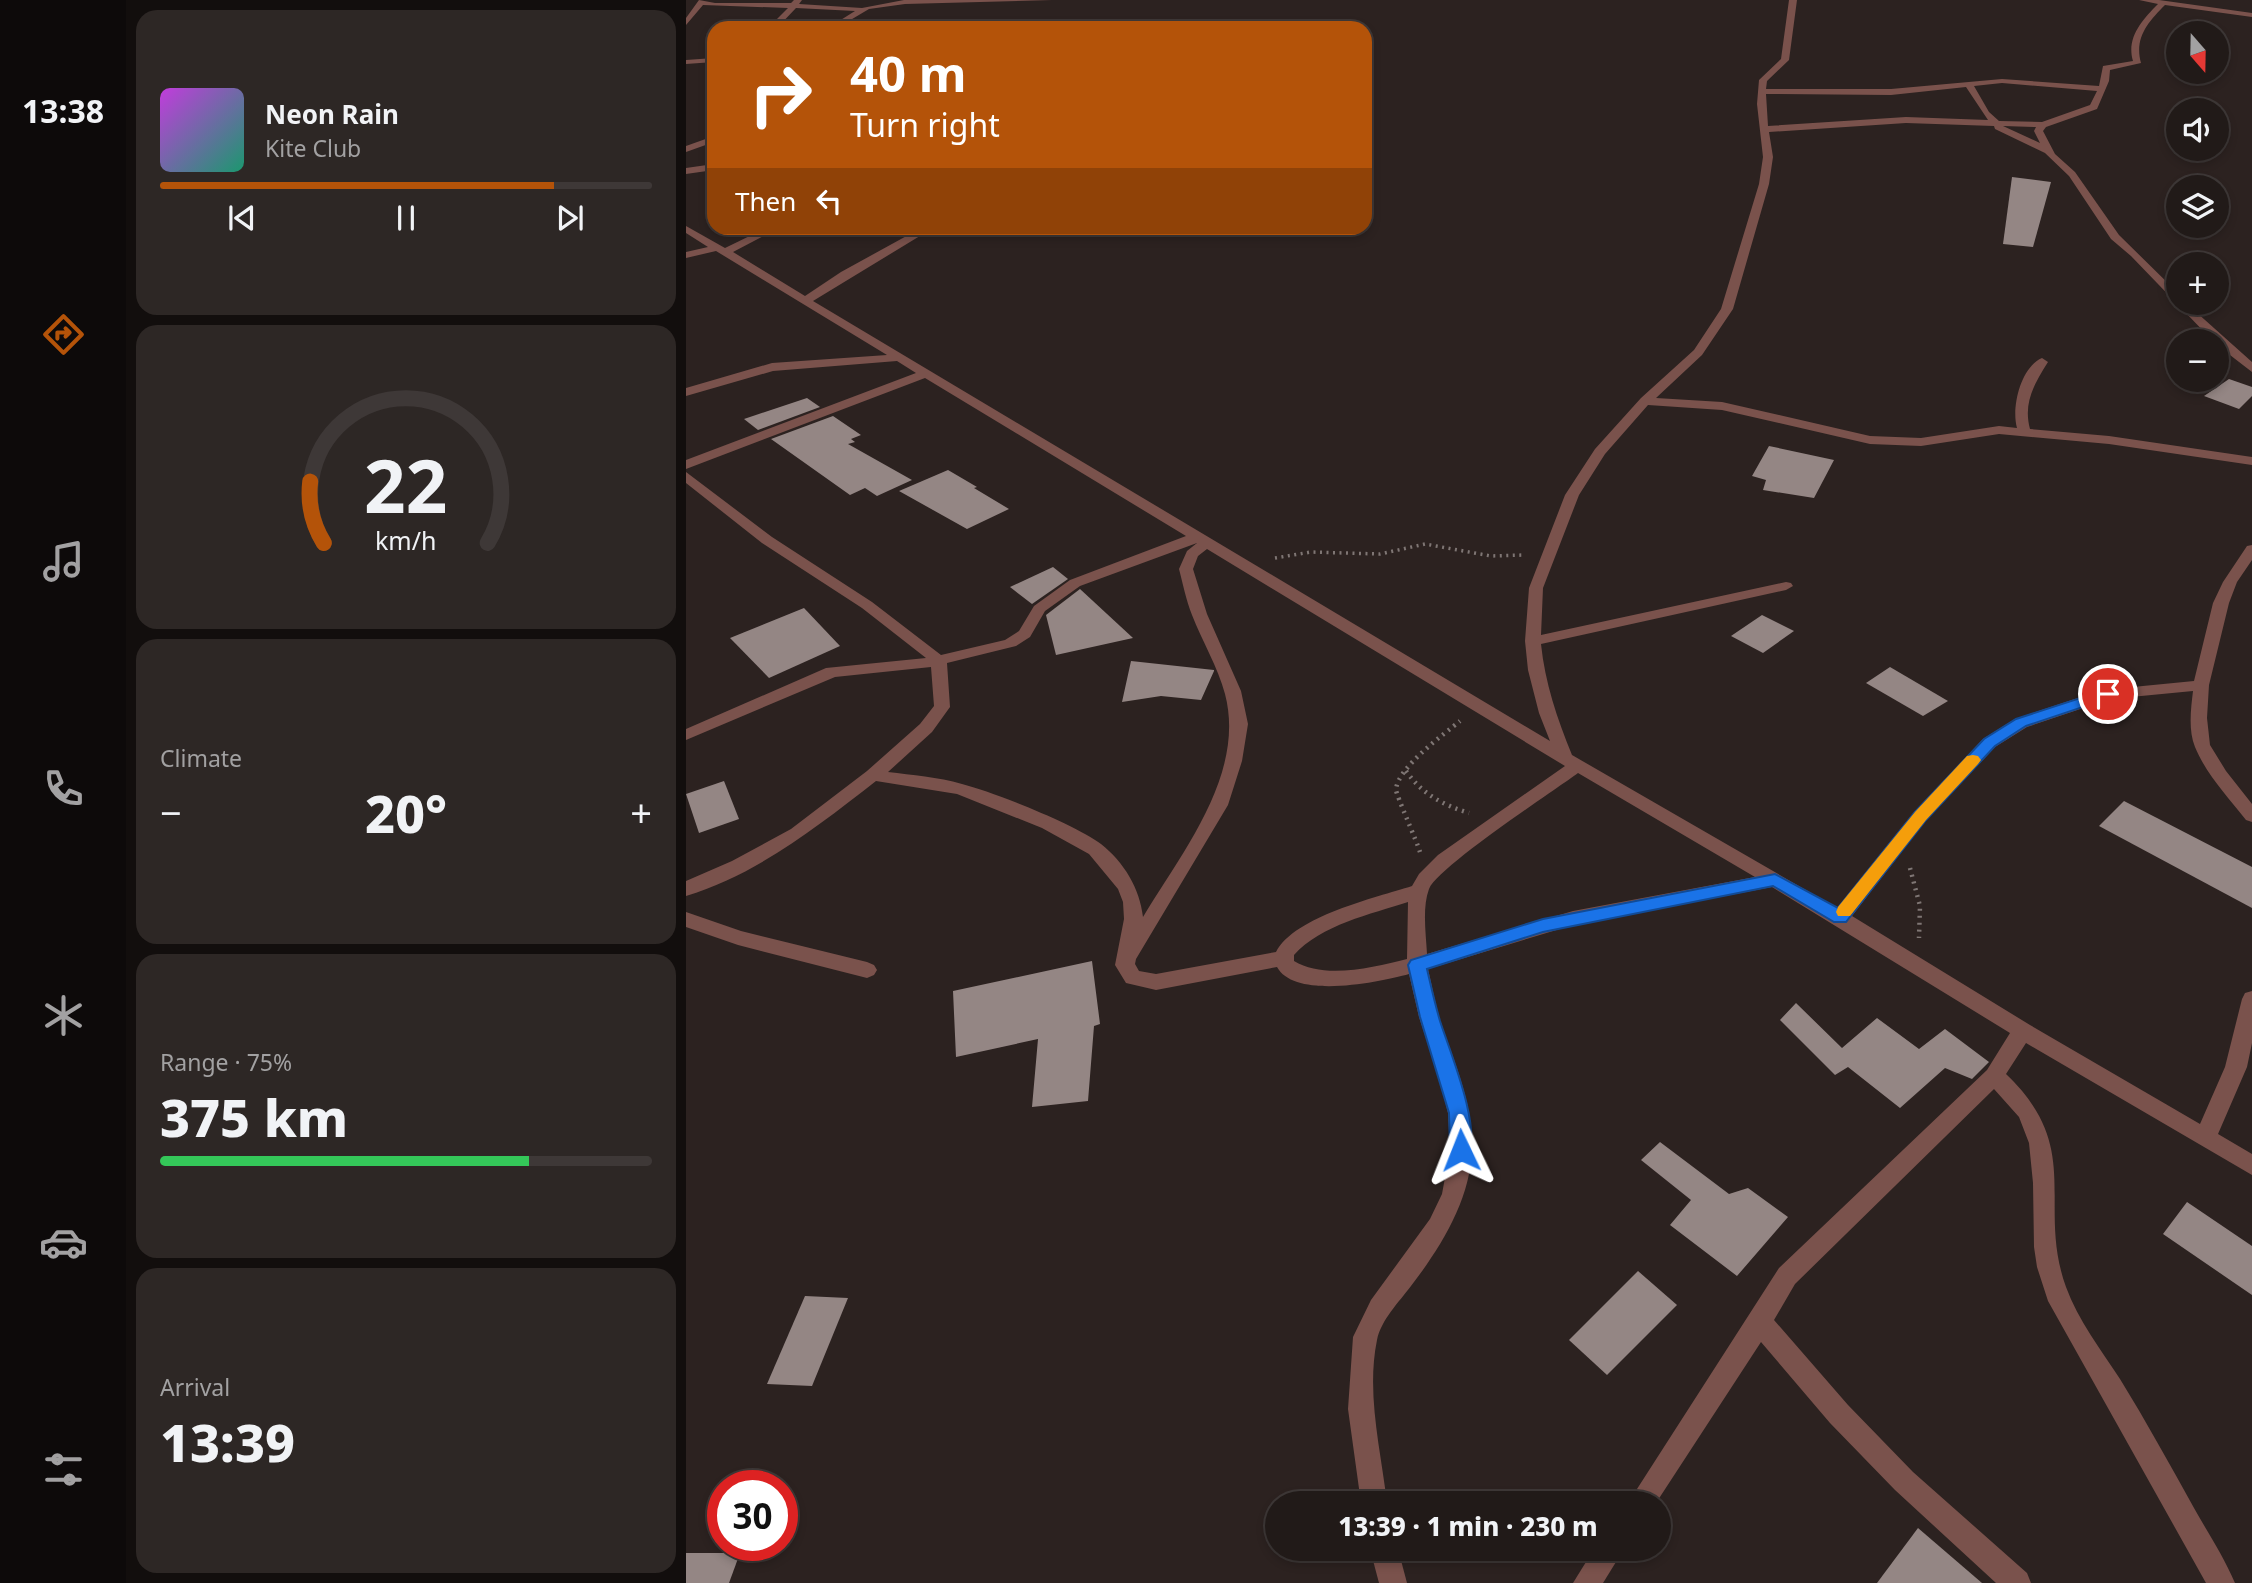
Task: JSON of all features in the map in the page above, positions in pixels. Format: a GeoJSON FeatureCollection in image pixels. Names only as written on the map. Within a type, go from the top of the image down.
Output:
{"type":"FeatureCollection","features":[{"type":"Feature","properties":{"kind":"street"},"geometry":{"type":"LineString","coordinates":[[844,21],[875,0]]}},
{"type":"Feature","properties":{"kind":"street"},"geometry":{"type":"LineString","coordinates":[[686,8],[700,3],[796,3],[865,9],[905,2],[1003,3],[1048,0]]}},
{"type":"Feature","properties":{"kind":"street"},"geometry":{"type":"LineString","coordinates":[[1572,762],[1547,713],[1536,670],[1533,641],[1536,588],[1572,495],[1600,452],[1645,401],[1698,352],[1727,309],[1764,184],[1768,157],[1761,92],[1763,80],[1784,60],[1793,0]]}},
{"type":"Feature","properties":{"kind":"street"},"geometry":{"type":"LineString","coordinates":[[2143,0],[2252,15]]}},
{"type":"Feature","properties":{"kind":"street"},"geometry":{"type":"LineString","coordinates":[[1764,129],[1829,127],[1906,120],[2043,125],[2094,107],[2102,89],[2106,68],[2137,63],[2133,53],[2134,41],[2145,21],[2163,2]]}},
{"type":"Feature","properties":{"kind":"street"},"geometry":{"type":"LineString","coordinates":[[686,23],[700,3]]}},
{"type":"Feature","properties":{"kind":"street"},"geometry":{"type":"LineString","coordinates":[[779,21],[796,3]]}},
{"type":"Feature","properties":{"kind":"street"},"geometry":{"type":"LineString","coordinates":[[686,62],[707,60]]}},
{"type":"Feature","properties":{"kind":"street"},"geometry":{"type":"LineString","coordinates":[[1761,92],[1891,92],[2030,82],[2102,89]]}},
{"type":"Feature","properties":{"kind":"street"},"geometry":{"type":"LineString","coordinates":[[1969,85],[1985,113],[1996,125],[2019,139],[2049,151]]}},
{"type":"Feature","properties":{"kind":"street"},"geometry":{"type":"LineString","coordinates":[[2043,125],[2038,131],[2049,151],[2088,195],[2115,237],[2166,287]]}},
{"type":"Feature","properties":{"kind":"street"},"geometry":{"type":"LineString","coordinates":[[686,149],[707,142]]}},
{"type":"Feature","properties":{"kind":"street"},"geometry":{"type":"LineString","coordinates":[[686,171],[707,168]]}},
{"type":"Feature","properties":{"kind":"street"},"geometry":{"type":"LineString","coordinates":[[686,229],[896,358],[2252,1165]]}},
{"type":"Feature","properties":{"kind":"street"},"geometry":{"type":"LineString","coordinates":[[686,255],[721,251],[758,235]]}},
{"type":"Feature","properties":{"kind":"street"},"geometry":{"type":"LineString","coordinates":[[805,301],[845,274],[915,235]]}},
{"type":"Feature","properties":{"kind":"street"},"geometry":{"type":"LineString","coordinates":[[2193,315],[2252,368]]}},
{"type":"Feature","properties":{"kind":"street"},"geometry":{"type":"LineString","coordinates":[[686,392],[772,367],[896,358]]}},
{"type":"Feature","properties":{"kind":"street"},"geometry":{"type":"LineString","coordinates":[[2024,432],[2019,416],[2022,396],[2042,362]]}},
{"type":"Feature","properties":{"kind":"street"},"geometry":{"type":"LineString","coordinates":[[686,465],[839,404],[925,374]]}},
{"type":"Feature","properties":{"kind":"street"},"geometry":{"type":"LineString","coordinates":[[1645,401],[1722,406],[1870,440],[1921,442],[1986,431],[2024,432],[2109,440],[2252,461]]}},
{"type":"Feature","properties":{"kind":"street"},"geometry":{"type":"LineString","coordinates":[[686,476],[766,540],[867,605],[939,661],[943,693],[938,716],[873,775],[797,833],[739,866],[686,889]]}},
{"type":"Feature","properties":{"kind":"street"},"geometry":{"type":"LineString","coordinates":[[686,735],[832,672],[939,661],[1019,639],[1033,622],[1039,609],[1075,583],[1202,540]]}},
{"type":"Feature","properties":{"kind":"street"},"geometry":{"type":"LineString","coordinates":[[1125,965],[1219,806],[1233,761],[1240,724],[1233,691],[1199,614],[1185,569],[1202,540]]}},
{"type":"Feature","properties":{"kind":"street"},"geometry":{"type":"LineString","coordinates":[[2252,549],[2230,582],[2221,603],[2201,685],[2199,718],[2202,745],[2220,775],[2252,816]]}},
{"type":"Feature","properties":{"kind":"street"},"geometry":{"type":"LineString","coordinates":[[1533,641],[1786,586]]}},
{"type":"Feature","properties":{"kind":"street"},"geometry":{"type":"LineString","coordinates":[[1840,918],[1900,841],[1989,743],[2021,723],[2108,694],[2201,685]]}},
{"type":"Feature","properties":{"kind":"street"},"geometry":{"type":"LineString","coordinates":[[1572,762],[1445,860],[1423,885],[1307,933],[1286,949],[1283,958],[1286,967],[1296,973],[1320,978],[1349,977],[1417,965],[1543,925],[1775,880]]}},
{"type":"Feature","properties":{"kind":"street"},"geometry":{"type":"LineString","coordinates":[[873,775],[960,789],[1048,824],[1095,849],[1127,886],[1132,902],[1134,919],[1125,965],[1133,978],[1156,982],[1283,958]]}},
{"type":"Feature","properties":{"kind":"street"},"geometry":{"type":"LineString","coordinates":[[1372,1491],[1362,1409],[1365,1336],[1380,1308],[1438,1226],[1453,1194],[1461,1150],[1459,1113],[1429,1017],[1417,965],[1416,919],[1423,885]]}},
{"type":"Feature","properties":{"kind":"street"},"geometry":{"type":"LineString","coordinates":[[686,919],[738,938],[867,970]]}},
{"type":"Feature","properties":{"kind":"street"},"geometry":{"type":"LineString","coordinates":[[2206,1136],[2236,1067],[2252,999]]}},
{"type":"Feature","properties":{"kind":"street"},"geometry":{"type":"LineString","coordinates":[[1649,1491],[1760,1322],[1787,1276],[1994,1076],[2023,1031]]}},
{"type":"Feature","properties":{"kind":"street"},"geometry":{"type":"LineString","coordinates":[[1994,1076],[2016,1096],[2034,1125],[2039,1140],[2043,1227],[2047,1264],[2054,1287],[2084,1347],[2113,1391],[2221,1583]]}},
{"type":"Feature","properties":{"kind":"street"},"geometry":{"type":"LineString","coordinates":[[1760,1322],[1839,1414],[1904,1481],[2017,1583]]}},
{"type":"Feature","properties":{"kind":"street"},"geometry":{"type":"LineString","coordinates":[[1388,1561],[1394,1583]]}},
{"type":"Feature","properties":{"kind":"street"},"geometry":{"type":"LineString","coordinates":[[1587,1583],[1602,1561]]}},
{"type":"Feature","properties":{"kind":"path"},"geometry":{"type":"LineString","coordinates":[[1242,564],[1311,552],[1380,554],[1425,544],[1490,556],[1527,555],[1553,549]]}},
{"type":"Feature","properties":{"kind":"path"},"geometry":{"type":"LineString","coordinates":[[1423,885],[1409,818],[1396,792],[1398,782],[1405,770],[1435,740],[1479,705]]}},
{"type":"Feature","properties":{"kind":"path"},"geometry":{"type":"LineString","coordinates":[[1405,770],[1421,791],[1439,803],[1477,816],[1501,818]]}},
{"type":"Feature","properties":{"kind":"path"},"geometry":{"type":"LineString","coordinates":[[1900,841],[1920,906],[1919,939],[1913,963]]}},
{"type":"Feature","properties":{"kind":"building"},"geometry":{"type":"Polygon","coordinates":[[[2012,177],[2051,182],[2033,247],[2003,244],[2012,177]]]}},
{"type":"Feature","properties":{"kind":"building"},"geometry":{"type":"Polygon","coordinates":[[[2229,379],[2252,387],[2252,396],[2239,409],[2204,396],[2210,392],[2229,392],[2229,379]]]}},
{"type":"Feature","properties":{"kind":"building"},"geometry":{"type":"Polygon","coordinates":[[[807,398],[820,407],[758,430],[744,419],[807,398]]]}},
{"type":"Feature","properties":{"kind":"building"},"geometry":{"type":"Polygon","coordinates":[[[833,416],[861,435],[851,439],[855,442],[848,444],[912,480],[877,496],[865,488],[850,495],[771,439],[833,416]]]}},
{"type":"Feature","properties":{"kind":"building"},"geometry":{"type":"Polygon","coordinates":[[[1769,446],[1834,460],[1814,498],[1763,490],[1766,480],[1752,476],[1769,446]]]}},
{"type":"Feature","properties":{"kind":"building"},"geometry":{"type":"Polygon","coordinates":[[[948,470],[1009,509],[967,529],[899,491],[948,470]]]}},
{"type":"Feature","properties":{"kind":"building"},"geometry":{"type":"Polygon","coordinates":[[[1053,567],[1068,579],[1032,604],[1010,587],[1053,567]]]}},
{"type":"Feature","properties":{"kind":"building"},"geometry":{"type":"Polygon","coordinates":[[[1080,589],[1133,638],[1056,655],[1046,615],[1080,589]]]}},
{"type":"Feature","properties":{"kind":"building"},"geometry":{"type":"Polygon","coordinates":[[[804,608],[840,646],[769,678],[730,638],[804,608]]]}},
{"type":"Feature","properties":{"kind":"building"},"geometry":{"type":"Polygon","coordinates":[[[1762,615],[1794,631],[1763,653],[1731,636],[1762,615]]]}},
{"type":"Feature","properties":{"kind":"building"},"geometry":{"type":"Polygon","coordinates":[[[1131,661],[1214,671],[1201,700],[1161,696],[1122,702],[1131,661]]]}},
{"type":"Feature","properties":{"kind":"building"},"geometry":{"type":"Polygon","coordinates":[[[1890,667],[1948,701],[1923,716],[1866,683],[1890,667]]]}},
{"type":"Feature","properties":{"kind":"building"},"geometry":{"type":"Polygon","coordinates":[[[724,781],[739,819],[699,833],[686,794],[724,781]]]}},
{"type":"Feature","properties":{"kind":"building"},"geometry":{"type":"Polygon","coordinates":[[[2124,801],[2252,867],[2252,908],[2099,826],[2124,801]]]}},
{"type":"Feature","properties":{"kind":"building"},"geometry":{"type":"Polygon","coordinates":[[[1092,961],[1100,1024],[1094,1026],[1088,1101],[1032,1107],[1038,1039],[956,1057],[953,991],[1092,961]]]}},
{"type":"Feature","properties":{"kind":"building"},"geometry":{"type":"Polygon","coordinates":[[[1796,1003],[1842,1048],[1877,1018],[1919,1049],[1945,1029],[1989,1062],[1972,1079],[1945,1068],[1900,1108],[1848,1067],[1835,1075],[1780,1020],[1796,1003]]]}},
{"type":"Feature","properties":{"kind":"building"},"geometry":{"type":"Polygon","coordinates":[[[1660,1142],[1729,1194],[1748,1188],[1788,1217],[1737,1276],[1670,1225],[1691,1200],[1641,1160],[1660,1142]]]}},
{"type":"Feature","properties":{"kind":"building"},"geometry":{"type":"Polygon","coordinates":[[[2187,1202],[2252,1246],[2252,1295],[2163,1234],[2187,1202]]]}},
{"type":"Feature","properties":{"kind":"building"},"geometry":{"type":"Polygon","coordinates":[[[1638,1271],[1677,1305],[1607,1375],[1569,1340],[1638,1271]]]}},
{"type":"Feature","properties":{"kind":"building"},"geometry":{"type":"Polygon","coordinates":[[[805,1296],[848,1298],[812,1386],[767,1384],[805,1296]]]}},
{"type":"Feature","properties":{"kind":"building"},"geometry":{"type":"Polygon","coordinates":[[[1918,1528],[1982,1583],[1877,1583],[1918,1528]]]}},
{"type":"Feature","properties":{"kind":"building"},"geometry":{"type":"Polygon","coordinates":[[[686,1553],[707,1553],[707,1561],[737,1561],[729,1583],[686,1583],[686,1553]]]}},
{"type":"Feature","properties":{"kind":"slow traffic"},"geometry":{"type":"LineString","coordinates":[[1844,912],[1920,816],[1973,760]]}},
{"type":"Feature","properties":{"kind":"route"},"geometry":{"type":"LineString","coordinates":[[1461,1150],[1459,1113],[1450,1077],[1429,1017],[1417,965],[1485,941],[1543,925],[1775,880],[1840,918],[1920,816],[1989,743],[2021,723],[2055,709],[2108,694]]}}]}
